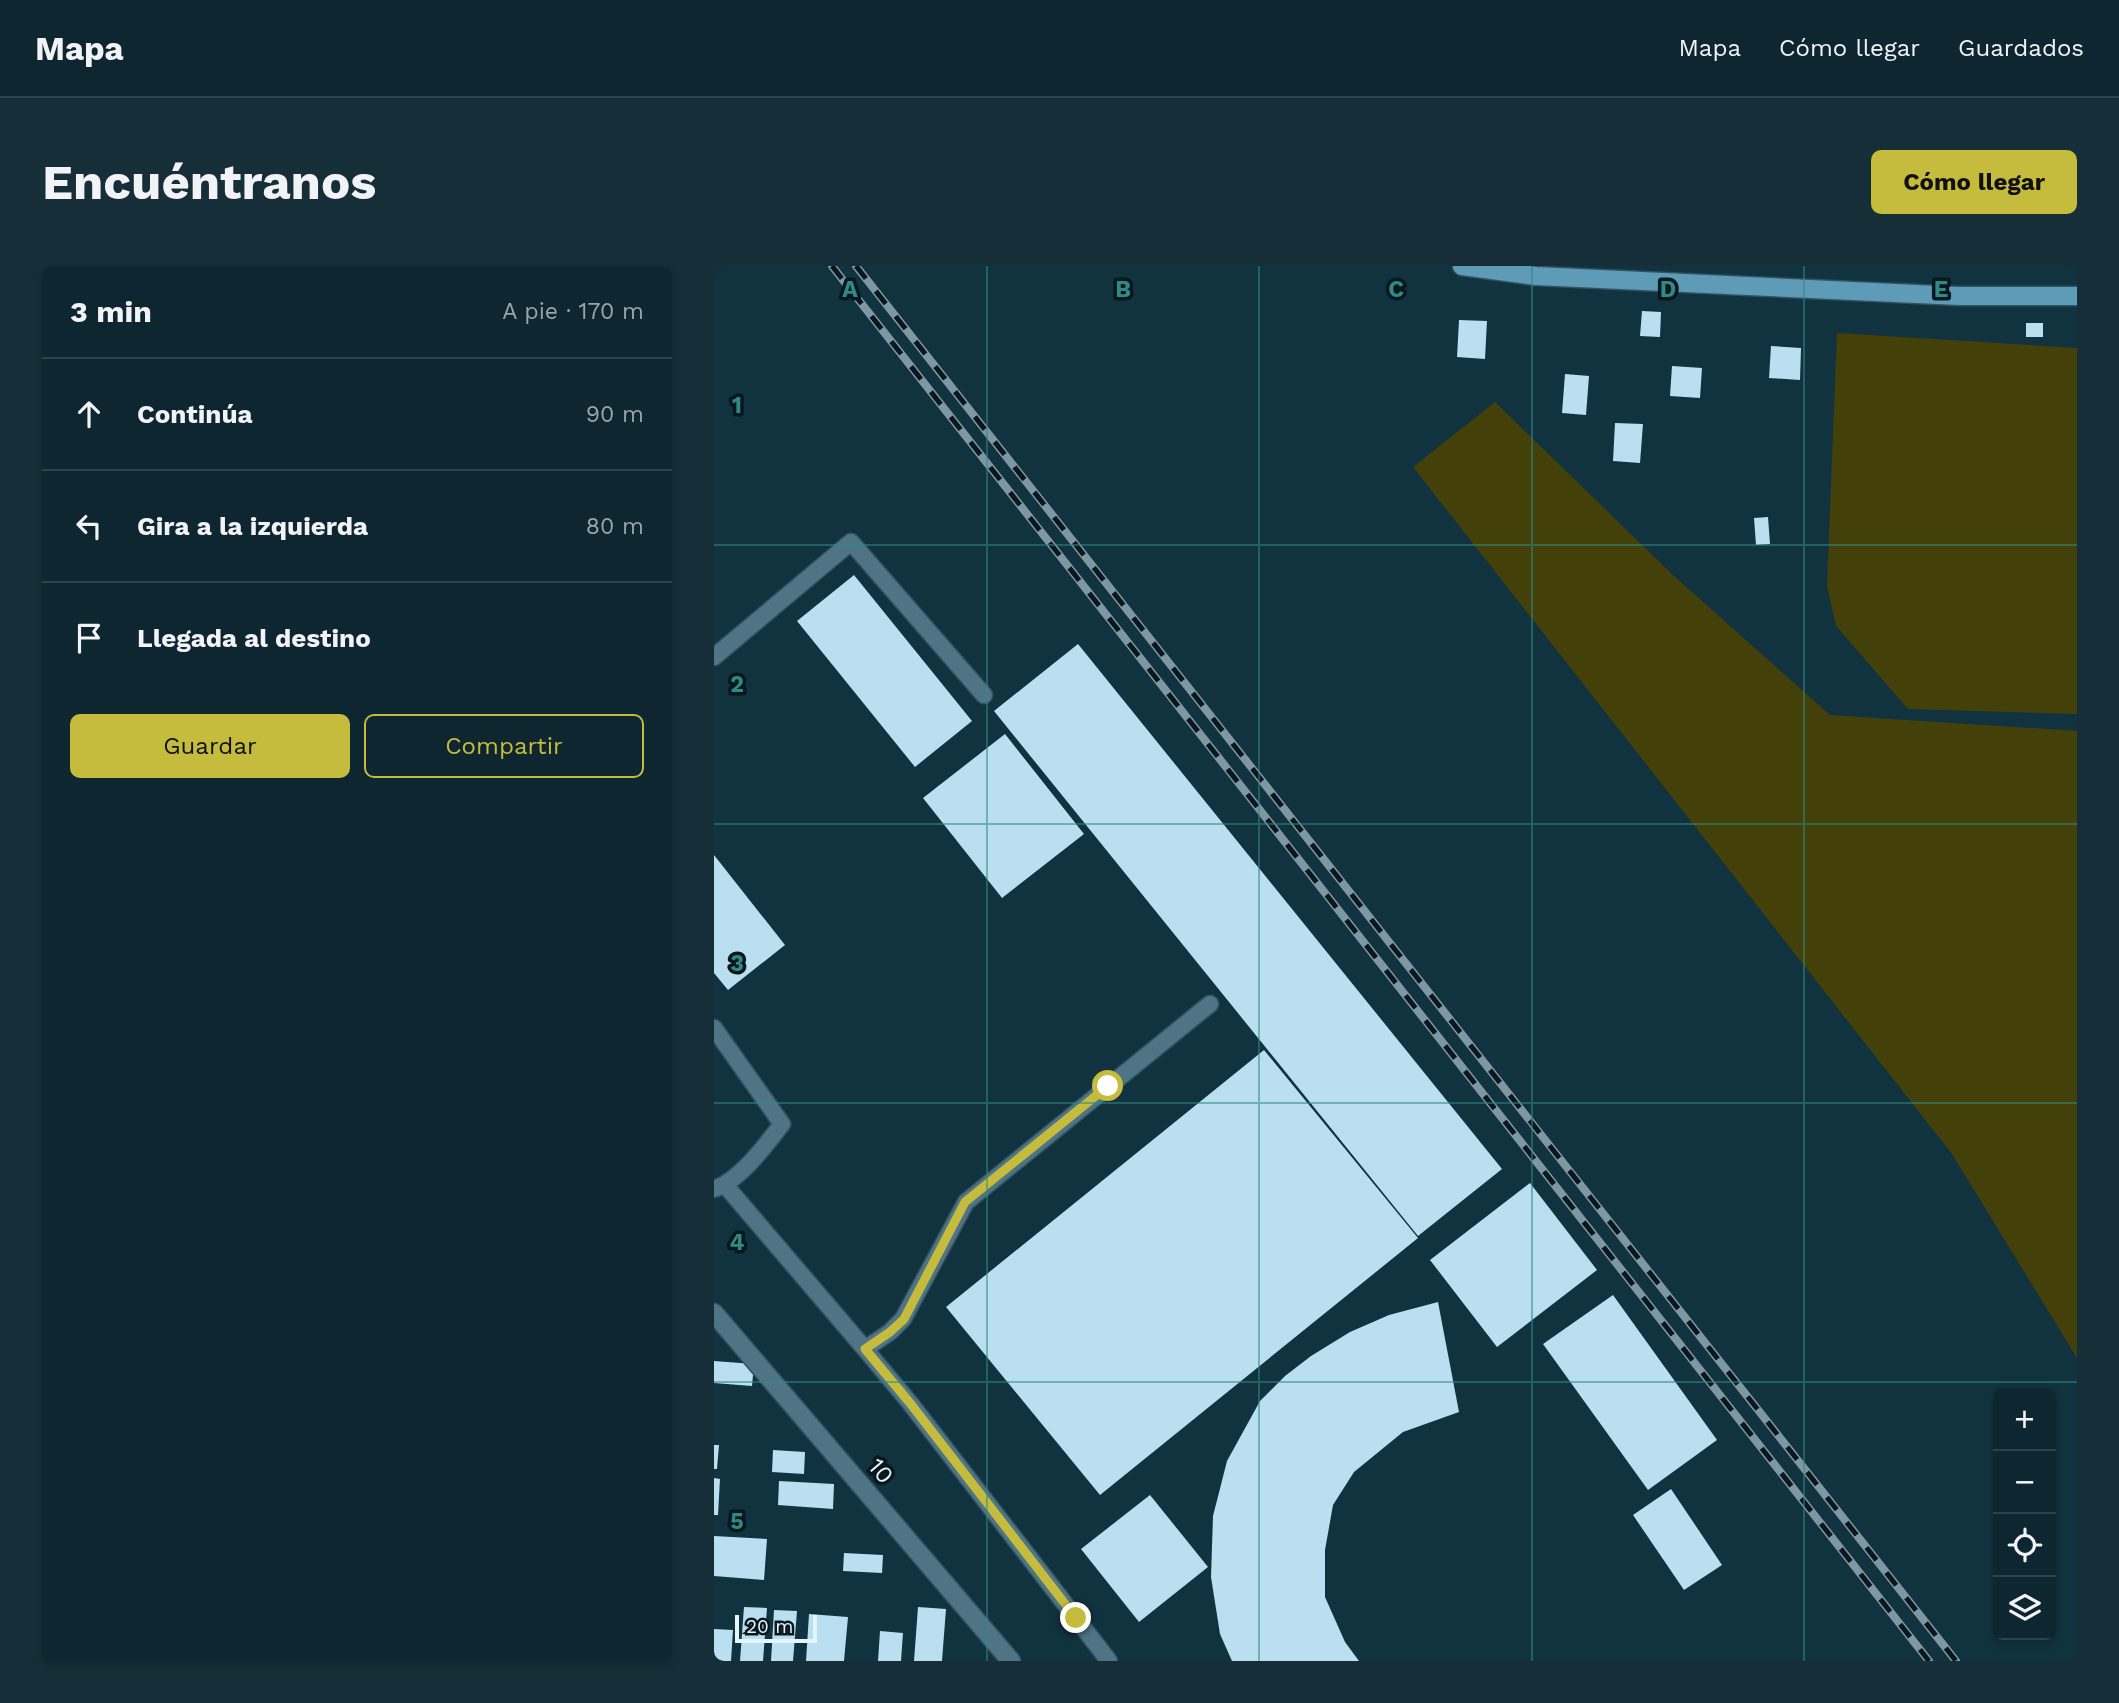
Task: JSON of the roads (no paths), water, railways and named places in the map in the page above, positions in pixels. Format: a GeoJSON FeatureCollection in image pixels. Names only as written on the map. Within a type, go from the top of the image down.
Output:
{"type":"FeatureCollection","features":[{"type":"Feature","properties":{"kind":"street"},"geometry":{"type":"LineString","coordinates":[[1462,266],[1526,275],[1959,296],[2077,296]]}},
{"type":"Feature","properties":{"kind":"street","name":"10"},"geometry":{"type":"LineString","coordinates":[[714,1313],[1011,1661]]}},
{"type":"Feature","properties":{"kind":"lane"},"geometry":{"type":"LineString","coordinates":[[714,657],[851,542],[984,695]]}},
{"type":"Feature","properties":{"kind":"lane"},"geometry":{"type":"LineString","coordinates":[[865,1349],[904,1319],[965,1202],[1210,1004]]}},
{"type":"Feature","properties":{"kind":"lane"},"geometry":{"type":"LineString","coordinates":[[714,1028],[782,1124],[766,1145],[720,1187],[865,1349],[919,1414],[1110,1661]]}},
{"type":"Feature","properties":{"kind":"railway"},"geometry":{"type":"LineString","coordinates":[[832,266],[1929,1661]]}},
{"type":"Feature","properties":{"kind":"railway"},"geometry":{"type":"LineString","coordinates":[[856,266],[1956,1661]]}}]}
